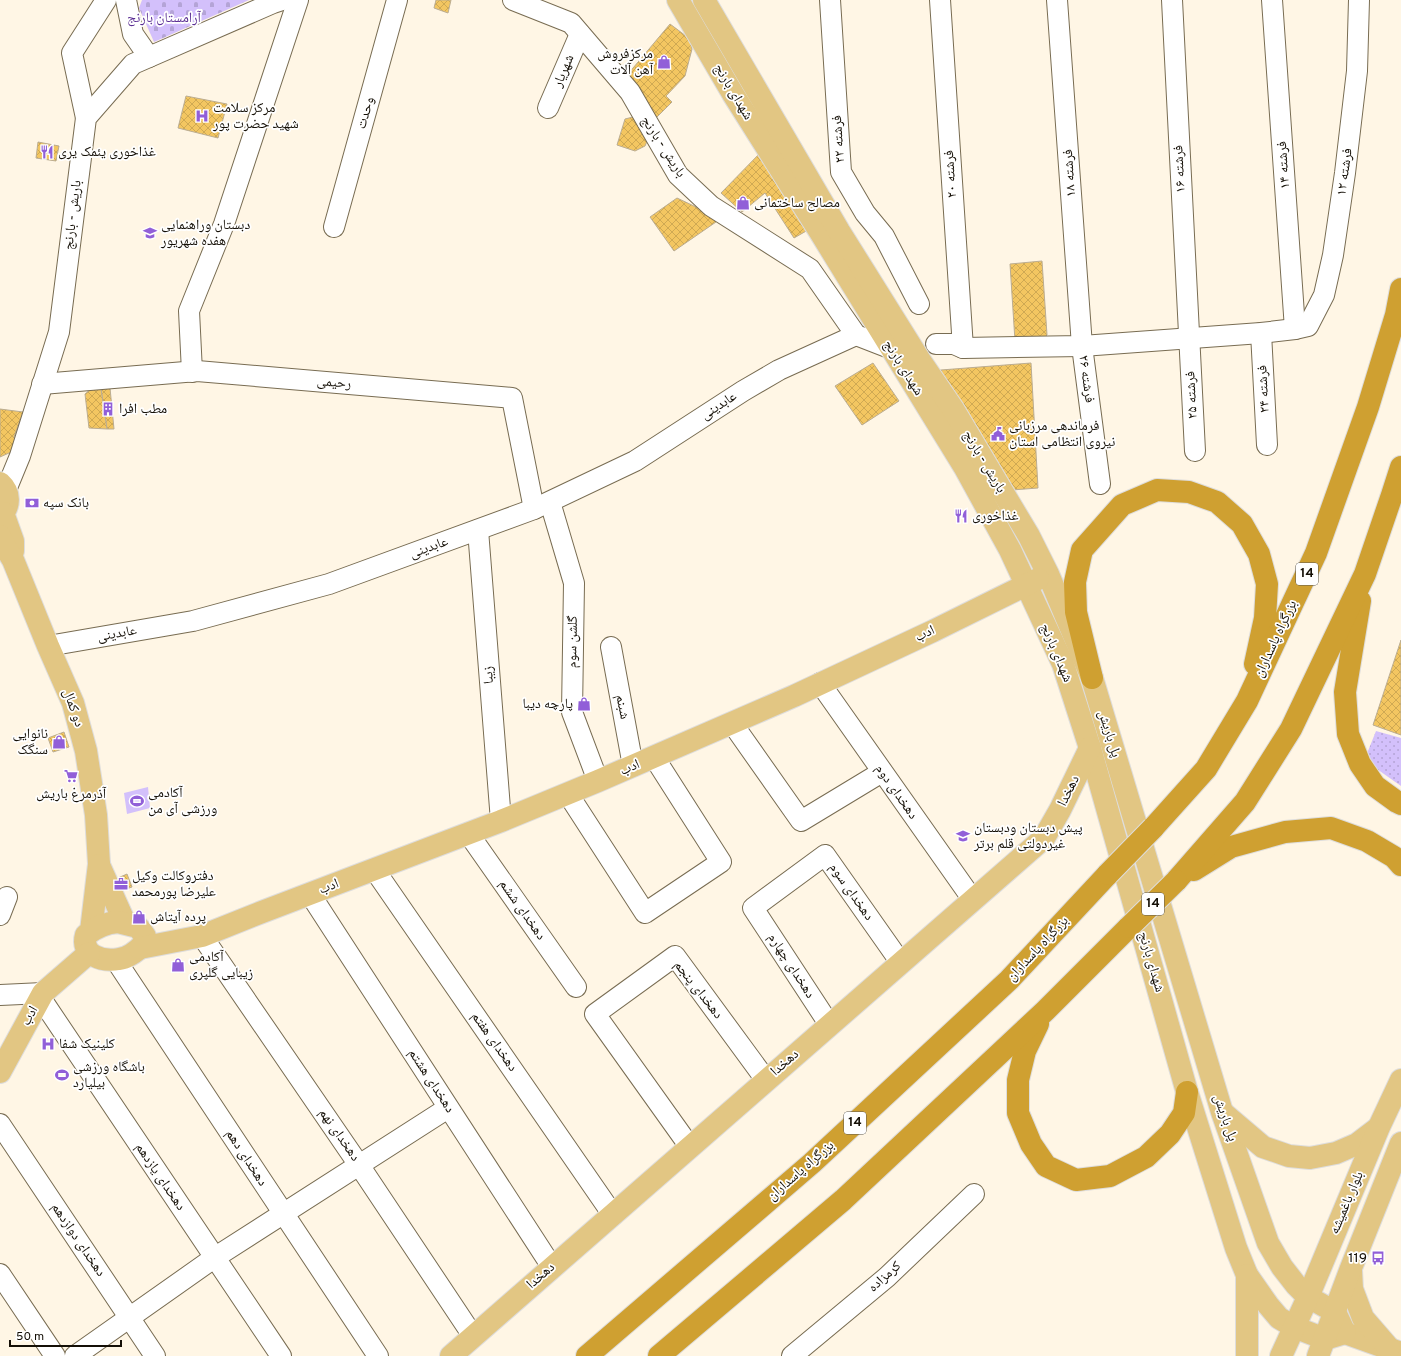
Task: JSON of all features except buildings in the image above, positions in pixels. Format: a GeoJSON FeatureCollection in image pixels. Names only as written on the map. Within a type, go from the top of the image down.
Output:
{"type":"FeatureCollection","features":[{"type":"Feature","properties":{"kind":"highway","name":"بزرگراه پاسداران"},"geometry":{"type":"LineString","coordinates":[[587,1356],[835,1141],[1009,980],[1206,769],[1247,702],[1316,553],[1368,407],[1396,315],[1401,289]]}},
{"type":"Feature","properties":{"kind":"highway","name":"14"},"geometry":{"type":"LineString","coordinates":[[659,1356],[843,1200],[1045,1011],[1176,881],[1245,802],[1287,736],[1364,574],[1397,488],[1401,467]]}},
{"type":"Feature","properties":{"kind":"highway"},"geometry":{"type":"LineString","coordinates":[[1092,678],[1076,612],[1074,582],[1082,550],[1122,505],[1157,490],[1189,492],[1217,502],[1242,524],[1259,554],[1267,584],[1265,618],[1247,702]]}},
{"type":"Feature","properties":{"kind":"highway"},"geometry":{"type":"LineString","coordinates":[[1364,574],[1345,692],[1348,734],[1360,764],[1375,786],[1401,804]]}},
{"type":"Feature","properties":{"kind":"highway"},"geometry":{"type":"LineString","coordinates":[[1176,881],[1231,847],[1285,832],[1331,828],[1367,841],[1394,857],[1401,865]]}},
{"type":"Feature","properties":{"kind":"highway"},"geometry":{"type":"LineString","coordinates":[[1045,1011],[1025,1051],[1018,1080],[1018,1114],[1030,1144],[1046,1166],[1076,1180],[1110,1176],[1146,1157],[1170,1134],[1184,1113],[1188,1092]]}},
{"type":"Feature","properties":{"kind":"main road","name":"شهدای بارنج"},"geometry":{"type":"LineString","coordinates":[[678,0],[733,94],[965,468],[1010,550],[1063,664],[1090,748],[1188,1092],[1236,1248],[1247,1275],[1279,1318],[1294,1327],[1329,1343],[1392,1353]]}},
{"type":"Feature","properties":{"kind":"main road","name":"شهدای بارنج"},"geometry":{"type":"LineString","coordinates":[[704,0],[839,231],[921,362],[942,392]]}},
{"type":"Feature","properties":{"kind":"main road","name":"باریش - بارنج"},"geometry":{"type":"LineString","coordinates":[[942,392],[1029,536],[1048,574]]}},
{"type":"Feature","properties":{"kind":"main road"},"geometry":{"type":"LineString","coordinates":[[1,514],[7,506],[8,498],[3,487]]}},
{"type":"Feature","properties":{"kind":"main road","name":"دو کمال"},"geometry":{"type":"LineString","coordinates":[[1,514],[13,540],[13,560]]}},
{"type":"Feature","properties":{"kind":"main road","name":"دو کمال"},"geometry":{"type":"LineString","coordinates":[[0,536],[4,546],[13,560],[73,703],[86,751],[96,820],[99,864]]}},
{"type":"Feature","properties":{"kind":"main road","name":"ادب"},"geometry":{"type":"LineString","coordinates":[[202,936],[598,782],[820,684],[1026,586],[1048,574]]}},
{"type":"Feature","properties":{"kind":"main road","name":"پل باریش"},"geometry":{"type":"LineString","coordinates":[[1048,574],[1092,678],[1222,1112],[1268,1243],[1282,1267],[1296,1285],[1308,1297],[1335,1312]]}},
{"type":"Feature","properties":{"kind":"main road","name":"دهخدا"},"geometry":{"type":"LineString","coordinates":[[451,1356],[552,1267],[614,1215],[829,1024],[1044,838],[1060,810],[1090,748]]}},
{"type":"Feature","properties":{"kind":"main road"},"geometry":{"type":"LineString","coordinates":[[90,931],[99,864]]}},
{"type":"Feature","properties":{"kind":"main road"},"geometry":{"type":"LineString","coordinates":[[99,864],[136,934],[131,954],[119,960],[97,958],[86,948],[84,940],[86,934],[90,931],[107,923],[118,922],[136,934],[202,936]]}},
{"type":"Feature","properties":{"kind":"main road","name":"ادب"},"geometry":{"type":"LineString","coordinates":[[0,1072],[41,995],[90,953]]}},
{"type":"Feature","properties":{"kind":"main road","name":"بلوار باغمیشه"},"geometry":{"type":"LineString","coordinates":[[1281,1356],[1308,1297],[1379,1127],[1401,1080]]}},
{"type":"Feature","properties":{"kind":"main road"},"geometry":{"type":"LineString","coordinates":[[1222,1112],[1264,1147],[1289,1156],[1310,1158],[1336,1153],[1357,1144],[1379,1127]]}},
{"type":"Feature","properties":{"kind":"main road","name":"بلوار باغمیشه"},"geometry":{"type":"LineString","coordinates":[[1329,1343],[1335,1312],[1401,1143]]}},
{"type":"Feature","properties":{"kind":"main road"},"geometry":{"type":"LineString","coordinates":[[1236,1248],[1244,1263],[1251,1266],[1264,1260],[1268,1243]]}},
{"type":"Feature","properties":{"kind":"main road"},"geometry":{"type":"LineString","coordinates":[[1351,1268],[1352,1289],[1363,1318],[1392,1353]]}},
{"type":"Feature","properties":{"kind":"main road"},"geometry":{"type":"LineString","coordinates":[[1247,1275],[1247,1356]]}},
{"type":"Feature","properties":{"kind":"street"},"geometry":{"type":"LineString","coordinates":[[86,118],[72,53],[106,0]]}},
{"type":"Feature","properties":{"kind":"street"},"geometry":{"type":"LineString","coordinates":[[126,0],[133,34],[150,57]]}},
{"type":"Feature","properties":{"kind":"street"},"geometry":{"type":"LineString","coordinates":[[86,118],[134,64],[273,2],[282,0]]}},
{"type":"Feature","properties":{"kind":"street"},"geometry":{"type":"LineString","coordinates":[[192,372],[189,311],[224,224],[298,0]]}},
{"type":"Feature","properties":{"kind":"street","name":"وحدت"},"geometry":{"type":"LineString","coordinates":[[334,227],[397,0]]}},
{"type":"Feature","properties":{"kind":"street","name":"باریش - بارنج"},"geometry":{"type":"LineString","coordinates":[[513,0],[571,23],[630,92],[678,174],[711,206],[810,269],[856,335]]}},
{"type":"Feature","properties":{"kind":"street","name":"۲۲ فرشته"},"geometry":{"type":"LineString","coordinates":[[830,0],[841,172],[865,213],[884,236],[919,304]]}},
{"type":"Feature","properties":{"kind":"street","name":"۲۰ فرشته"},"geometry":{"type":"LineString","coordinates":[[940,0],[963,348]]}},
{"type":"Feature","properties":{"kind":"street","name":"۱۸ فرشته"},"geometry":{"type":"LineString","coordinates":[[1057,0],[1082,346]]}},
{"type":"Feature","properties":{"kind":"street","name":"۱۶ فرشته"},"geometry":{"type":"LineString","coordinates":[[1172,0],[1189,338]]}},
{"type":"Feature","properties":{"kind":"street","name":"۱۴ فرشته"},"geometry":{"type":"LineString","coordinates":[[1272,0],[1295,329]]}},
{"type":"Feature","properties":{"kind":"street","name":"۱۲ فرشته"},"geometry":{"type":"LineString","coordinates":[[1295,329],[1308,326],[1324,295],[1333,255],[1345,173],[1357,71],[1360,0]]}},
{"type":"Feature","properties":{"kind":"street","name":"شهریار"},"geometry":{"type":"LineString","coordinates":[[548,108],[580,34]]}},
{"type":"Feature","properties":{"kind":"street","name":"باریش - بارنج"},"geometry":{"type":"LineString","coordinates":[[3,487],[20,456],[58,332],[86,118]]}},
{"type":"Feature","properties":{"kind":"street"},"geometry":{"type":"LineString","coordinates":[[936,344],[954,344],[963,348],[1082,346],[1295,329]]}},
{"type":"Feature","properties":{"kind":"street","name":"فرشته ۲۴"},"geometry":{"type":"LineString","coordinates":[[1260,332],[1267,445]]}},
{"type":"Feature","properties":{"kind":"street"},"geometry":{"type":"LineString","coordinates":[[856,335],[892,349]]}},
{"type":"Feature","properties":{"kind":"street","name":"عابدینی"},"geometry":{"type":"LineString","coordinates":[[48,646],[193,621],[329,584],[478,530],[542,505],[635,461],[743,391],[779,370],[856,335]]}},
{"type":"Feature","properties":{"kind":"street","name":"۲۵ فرشته"},"geometry":{"type":"LineString","coordinates":[[1189,338],[1195,451]]}},
{"type":"Feature","properties":{"kind":"street","name":"۲۶ فرشته"},"geometry":{"type":"LineString","coordinates":[[1082,346],[1100,484]]}},
{"type":"Feature","properties":{"kind":"street","name":"رحیمی"},"geometry":{"type":"LineString","coordinates":[[42,384],[197,371],[512,398],[542,505]]}},
{"type":"Feature","properties":{"kind":"street","name":"گلشن سوم"},"geometry":{"type":"LineString","coordinates":[[542,505],[574,583],[572,712],[598,782]]}},
{"type":"Feature","properties":{"kind":"street","name":"زیبا"},"geometry":{"type":"LineString","coordinates":[[478,530],[501,821]]}},
{"type":"Feature","properties":{"kind":"street","name":"شبنم"},"geometry":{"type":"LineString","coordinates":[[611,647],[633,766]]}},
{"type":"Feature","properties":{"kind":"street","name":"دهخدای دوم"},"geometry":{"type":"LineString","coordinates":[[820,684],[973,900]]}},
{"type":"Feature","properties":{"kind":"street"},"geometry":{"type":"LineString","coordinates":[[732,723],[801,822],[882,772]]}},
{"type":"Feature","properties":{"kind":"street"},"geometry":{"type":"LineString","coordinates":[[568,794],[645,913],[721,862],[654,757]]}},
{"type":"Feature","properties":{"kind":"street","name":"دهخدای ششم"},"geometry":{"type":"LineString","coordinates":[[468,833],[576,987]]}},
{"type":"Feature","properties":{"kind":"street","name":"دهخدای سوم"},"geometry":{"type":"LineString","coordinates":[[753,908],[826,855],[901,963]]}},
{"type":"Feature","properties":{"kind":"street","name":"دهخدای هفتم"},"geometry":{"type":"LineString","coordinates":[[374,869],[614,1215]]}},
{"type":"Feature","properties":{"kind":"street","name":"دهخدای هشتم"},"geometry":{"type":"LineString","coordinates":[[310,894],[552,1267]]}},
{"type":"Feature","properties":{"kind":"street"},"geometry":{"type":"LineString","coordinates":[[0,915],[7,897]]}},
{"type":"Feature","properties":{"kind":"street","name":"دهخدای چهارم"},"geometry":{"type":"LineString","coordinates":[[753,908],[829,1024]]}},
{"type":"Feature","properties":{"kind":"street","name":"دهخدای نهم"},"geometry":{"type":"LineString","coordinates":[[202,936],[359,1165],[473,1336]]}},
{"type":"Feature","properties":{"kind":"street","name":"دهخدای پنجم"},"geometry":{"type":"LineString","coordinates":[[690,1147],[595,1014],[675,956],[766,1080]]}},
{"type":"Feature","properties":{"kind":"street","name":"دهخدای دهم"},"geometry":{"type":"LineString","coordinates":[[115,959],[378,1356]]}},
{"type":"Feature","properties":{"kind":"street"},"geometry":{"type":"LineString","coordinates":[[0,995],[41,995]]}},
{"type":"Feature","properties":{"kind":"street","name":"دهخدای یازدهم"},"geometry":{"type":"LineString","coordinates":[[41,995],[214,1258],[281,1356]]}},
{"type":"Feature","properties":{"kind":"street"},"geometry":{"type":"LineString","coordinates":[[75,1356],[214,1258],[448,1108]]}},
{"type":"Feature","properties":{"kind":"street","name":"دهخدای دوازدهم"},"geometry":{"type":"LineString","coordinates":[[0,1124],[155,1356]]}},
{"type":"Feature","properties":{"kind":"street","name":"کرمزاده"},"geometry":{"type":"LineString","coordinates":[[792,1356],[887,1276],[974,1194]]}},
{"type":"Feature","properties":{"kind":"street"},"geometry":{"type":"LineString","coordinates":[[0,1274],[55,1356]]}},
{"type":"Feature","properties":{"kind":"green space","name":"آرامستان بارنج"},"geometry":{"type":"Polygon","coordinates":[[[142,0],[249,0],[154,42],[139,8],[142,0]]]}},
{"type":"Feature","properties":{"kind":"green space"},"geometry":{"type":"Polygon","coordinates":[[[1376,731],[1401,738],[1401,786],[1374,767],[1366,756],[1376,731]]]}},
{"type":"Feature","properties":{"kind":"green space","name":"آکادمی ورزشی آی من"},"geometry":{"type":"Polygon","coordinates":[[[148,787],[150,808],[127,814],[124,793],[148,787]]]}},
{"type":"Feature","properties":{"kind":"place","name":"مرکزفروش آهن آلات"},"geometry":{"type":"Point","coordinates":[664,62]}},
{"type":"Feature","properties":{"kind":"place","name":"مرکز سلامت شهید حضرت پور"},"geometry":{"type":"Point","coordinates":[202,116]}},
{"type":"Feature","properties":{"kind":"place","name":"غذاخوری یئمک یری"},"geometry":{"type":"Point","coordinates":[47,152]}},
{"type":"Feature","properties":{"kind":"place","name":"مصالح ساختمانی"},"geometry":{"type":"Point","coordinates":[743,203]}},
{"type":"Feature","properties":{"kind":"place","name":"دبستان وراهنمایی هفده شهریور"},"geometry":{"type":"Point","coordinates":[150,233]}},
{"type":"Feature","properties":{"kind":"place","name":"مطب افرا"},"geometry":{"type":"Point","coordinates":[108,409]}},
{"type":"Feature","properties":{"kind":"place","name":"فرماندهی مرزبانی نیروی انتظامی استان"},"geometry":{"type":"Point","coordinates":[998,434]}},
{"type":"Feature","properties":{"kind":"place","name":"بانک سپه"},"geometry":{"type":"Point","coordinates":[32,503]}},
{"type":"Feature","properties":{"kind":"place","name":"غذاخوری"},"geometry":{"type":"Point","coordinates":[961,516]}},
{"type":"Feature","properties":{"kind":"place","name":"پارچه دیبا"},"geometry":{"type":"Point","coordinates":[584,704]}},
{"type":"Feature","properties":{"kind":"place","name":"نانوایی سنگک"},"geometry":{"type":"Point","coordinates":[59,742]}},
{"type":"Feature","properties":{"kind":"place","name":"آذرمرغ باریش"},"geometry":{"type":"Point","coordinates":[71,776]}},
{"type":"Feature","properties":{"kind":"place","name":"آکادمی ورزشی آی من"},"geometry":{"type":"Point","coordinates":[137,801]}},
{"type":"Feature","properties":{"kind":"place","name":"پیش دبستان ودبستان غیردولتی قلم برتر"},"geometry":{"type":"Point","coordinates":[963,836]}},
{"type":"Feature","properties":{"kind":"place","name":"دفتروکالت وکیل علیرضا پورمحمد"},"geometry":{"type":"Point","coordinates":[121,884]}},
{"type":"Feature","properties":{"kind":"place","name":"پرده‌ آیتاش"},"geometry":{"type":"Point","coordinates":[139,917]}},
{"type":"Feature","properties":{"kind":"place","name":"آکادمی زیبایی گلپری"},"geometry":{"type":"Point","coordinates":[178,965]}},
{"type":"Feature","properties":{"kind":"place","name":"کلینیک شفا"},"geometry":{"type":"Point","coordinates":[48,1044]}},
{"type":"Feature","properties":{"kind":"place","name":"باشگاه ورزشی بیلیارد"},"geometry":{"type":"Point","coordinates":[62,1075]}},
{"type":"Feature","properties":{"kind":"place","name":"119"},"geometry":{"type":"Point","coordinates":[1378,1258]}}]}
